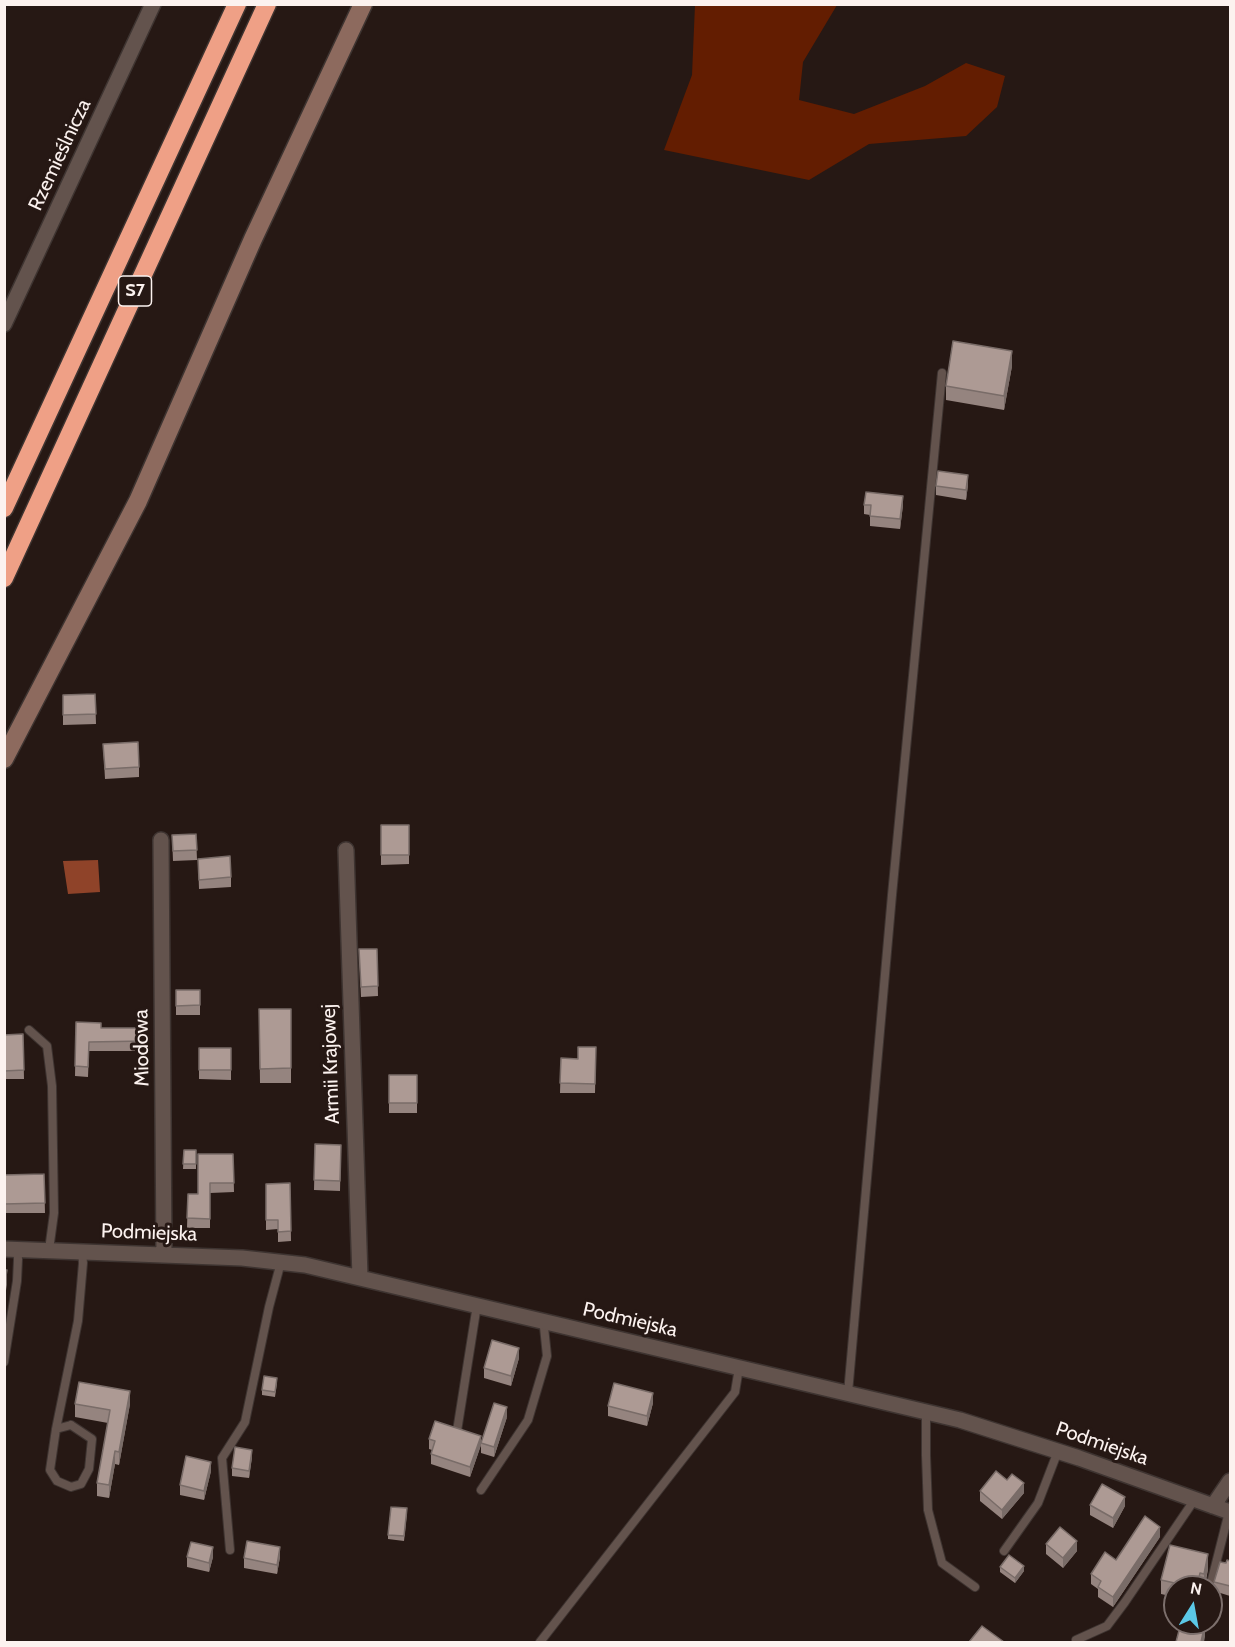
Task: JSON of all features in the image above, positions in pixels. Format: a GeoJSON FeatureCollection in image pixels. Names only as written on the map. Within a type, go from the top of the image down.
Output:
{"type":"FeatureCollection","features":[{"type":"Feature","properties":{"kind":"highway","name":"S7"},"geometry":{"type":"LineString","coordinates":[[4,508],[237,4]]}},
{"type":"Feature","properties":{"kind":"highway","name":"S7"},"geometry":{"type":"LineString","coordinates":[[4,578],[267,4]]}},
{"type":"Feature","properties":{"kind":"highway"},"geometry":{"type":"LineString","coordinates":[[4,480],[45,418]]}},
{"type":"Feature","properties":{"kind":"street","name":"Rzemieślnicza"},"geometry":{"type":"LineString","coordinates":[[4,324],[153,4]]}},
{"type":"Feature","properties":{"kind":"street"},"geometry":{"type":"LineString","coordinates":[[4,759],[138,501],[253,239],[363,4]]}},
{"type":"Feature","properties":{"kind":"street","name":"Miodowa"},"geometry":{"type":"LineString","coordinates":[[161,840],[164,1255]]}},
{"type":"Feature","properties":{"kind":"street","name":"Armii Krajowej"},"geometry":{"type":"LineString","coordinates":[[346,850],[360,1277]]}},
{"type":"Feature","properties":{"kind":"street","name":"Podmiejska"},"geometry":{"type":"LineString","coordinates":[[11,1249],[242,1258],[305,1265],[960,1420],[1058,1451],[1230,1512]]}},
{"type":"Feature","properties":{"kind":"street"},"geometry":{"type":"LineString","coordinates":[[1213,1506],[1230,1481]]}},
{"type":"Feature","properties":{"kind":"lane"},"geometry":{"type":"LineString","coordinates":[[848,1393],[893,883],[942,373]]}},
{"type":"Feature","properties":{"kind":"lane"},"geometry":{"type":"LineString","coordinates":[[29,1030],[47,1046],[52,1086],[54,1213],[49,1250]]}},
{"type":"Feature","properties":{"kind":"lane"},"geometry":{"type":"LineString","coordinates":[[4,1362],[17,1281],[18,1259],[11,1249]]}},
{"type":"Feature","properties":{"kind":"lane"},"geometry":{"type":"LineString","coordinates":[[56,1429],[70,1425],[92,1439],[89,1469],[81,1484],[70,1488],[57,1481],[50,1470],[56,1429],[78,1321],[82,1252]]}},
{"type":"Feature","properties":{"kind":"lane"},"geometry":{"type":"LineString","coordinates":[[230,1550],[222,1458],[245,1422],[269,1306],[281,1262]]}},
{"type":"Feature","properties":{"kind":"lane"},"geometry":{"type":"LineString","coordinates":[[457,1431],[477,1305]]}},
{"type":"Feature","properties":{"kind":"lane"},"geometry":{"type":"LineString","coordinates":[[482,1490],[528,1420],[547,1356],[544,1327],[546,1322]]}},
{"type":"Feature","properties":{"kind":"lane"},"geometry":{"type":"LineString","coordinates":[[540,1642],[735,1392],[739,1368]]}},
{"type":"Feature","properties":{"kind":"lane"},"geometry":{"type":"LineString","coordinates":[[926,1412],[928,1510],[942,1563],[975,1587]]}},
{"type":"Feature","properties":{"kind":"lane"},"geometry":{"type":"LineString","coordinates":[[1004,1551],[1038,1503],[1058,1451]]}},
{"type":"Feature","properties":{"kind":"lane"},"geometry":{"type":"LineString","coordinates":[[1076,1640],[1107,1626],[1195,1499]]}},
{"type":"Feature","properties":{"kind":"lane"},"geometry":{"type":"LineString","coordinates":[[1213,1575],[1230,1512]]}},
{"type":"Feature","properties":{"kind":"shaded area"},"geometry":{"type":"Polygon","coordinates":[[[695,5],[837,5],[803,62],[799,100],[854,114],[925,86],[966,63],[1005,76],[997,107],[966,136],[869,144],[809,180],[664,150],[692,75],[695,5]]]}},
{"type":"Feature","properties":{"kind":"shaded area"},"geometry":{"type":"Polygon","coordinates":[[[98,860],[100,892],[68,894],[63,861],[98,860]]]}},
{"type":"Feature","properties":{"kind":"building"},"geometry":{"type":"Polygon","coordinates":[[[953,341],[1012,351],[1004,396],[946,386],[953,341]]]}},
{"type":"Feature","properties":{"kind":"building"},"geometry":{"type":"Polygon","coordinates":[[[938,471],[968,475],[966,490],[936,486],[938,471]]]}},
{"type":"Feature","properties":{"kind":"building"},"geometry":{"type":"Polygon","coordinates":[[[866,492],[903,496],[900,519],[870,516],[871,505],[864,505],[866,492]]]}},
{"type":"Feature","properties":{"kind":"building"},"geometry":{"type":"Polygon","coordinates":[[[95,694],[96,714],[63,715],[63,695],[95,694]]]}},
{"type":"Feature","properties":{"kind":"building"},"geometry":{"type":"Polygon","coordinates":[[[138,742],[139,767],[105,769],[103,744],[138,742]]]}},
{"type":"Feature","properties":{"kind":"building"},"geometry":{"type":"Polygon","coordinates":[[[381,825],[409,825],[409,855],[381,855],[381,825]]]}},
{"type":"Feature","properties":{"kind":"building"},"geometry":{"type":"Polygon","coordinates":[[[196,834],[197,850],[173,851],[172,835],[196,834]]]}},
{"type":"Feature","properties":{"kind":"building"},"geometry":{"type":"Polygon","coordinates":[[[230,856],[231,877],[199,880],[198,859],[230,856]]]}},
{"type":"Feature","properties":{"kind":"building"},"geometry":{"type":"Polygon","coordinates":[[[359,949],[377,949],[378,986],[361,987],[359,949]]]}},
{"type":"Feature","properties":{"kind":"building"},"geometry":{"type":"Polygon","coordinates":[[[176,990],[200,990],[200,1005],[176,1006],[176,990]]]}},
{"type":"Feature","properties":{"kind":"building"},"geometry":{"type":"Polygon","coordinates":[[[259,1009],[291,1009],[291,1068],[260,1069],[259,1009]]]}},
{"type":"Feature","properties":{"kind":"building"},"geometry":{"type":"Polygon","coordinates":[[[76,1022],[101,1023],[101,1028],[143,1028],[143,1041],[89,1042],[88,1067],[75,1066],[76,1022]]]}},
{"type":"Feature","properties":{"kind":"building"},"geometry":{"type":"Polygon","coordinates":[[[23,1034],[24,1070],[4,1071],[4,1035],[23,1034]]]}},
{"type":"Feature","properties":{"kind":"building"},"geometry":{"type":"Polygon","coordinates":[[[578,1047],[596,1047],[595,1084],[560,1083],[561,1058],[578,1059],[578,1047]]]}},
{"type":"Feature","properties":{"kind":"building"},"geometry":{"type":"Polygon","coordinates":[[[199,1048],[231,1048],[231,1070],[199,1070],[199,1048]]]}},
{"type":"Feature","properties":{"kind":"building"},"geometry":{"type":"Polygon","coordinates":[[[389,1075],[417,1075],[417,1103],[389,1103],[389,1075]]]}},
{"type":"Feature","properties":{"kind":"building"},"geometry":{"type":"Polygon","coordinates":[[[315,1144],[341,1145],[340,1181],[314,1180],[315,1144]]]}},
{"type":"Feature","properties":{"kind":"building"},"geometry":{"type":"Polygon","coordinates":[[[184,1150],[196,1150],[196,1164],[183,1164],[184,1150]]]}},
{"type":"Feature","properties":{"kind":"building"},"geometry":{"type":"Polygon","coordinates":[[[198,1154],[233,1154],[234,1183],[210,1183],[210,1219],[187,1218],[188,1194],[198,1194],[198,1154]]]}},
{"type":"Feature","properties":{"kind":"building"},"geometry":{"type":"Polygon","coordinates":[[[44,1174],[45,1203],[4,1204],[4,1175],[44,1174]]]}},
{"type":"Feature","properties":{"kind":"building"},"geometry":{"type":"Polygon","coordinates":[[[290,1183],[291,1231],[278,1232],[278,1220],[266,1220],[266,1184],[290,1183]]]}},
{"type":"Feature","properties":{"kind":"building"},"geometry":{"type":"Polygon","coordinates":[[[4,1270],[7,1270],[4,1288],[4,1270]]]}},
{"type":"Feature","properties":{"kind":"building"},"geometry":{"type":"Polygon","coordinates":[[[492,1340],[519,1348],[511,1376],[484,1368],[492,1340]]]}},
{"type":"Feature","properties":{"kind":"building"},"geometry":{"type":"Polygon","coordinates":[[[264,1376],[277,1378],[275,1392],[262,1390],[264,1376]]]}},
{"type":"Feature","properties":{"kind":"building"},"geometry":{"type":"Polygon","coordinates":[[[79,1382],[130,1391],[119,1452],[115,1451],[109,1485],[97,1483],[110,1410],[75,1404],[79,1382]]]}},
{"type":"Feature","properties":{"kind":"building"},"geometry":{"type":"Polygon","coordinates":[[[614,1383],[653,1393],[647,1416],[608,1406],[614,1383]]]}},
{"type":"Feature","properties":{"kind":"building"},"geometry":{"type":"Polygon","coordinates":[[[494,1403],[507,1407],[494,1447],[481,1443],[494,1403]]]}},
{"type":"Feature","properties":{"kind":"building"},"geometry":{"type":"Polygon","coordinates":[[[435,1421],[481,1436],[470,1467],[431,1454],[435,1441],[429,1439],[435,1421]]]}},
{"type":"Feature","properties":{"kind":"building"},"geometry":{"type":"Polygon","coordinates":[[[235,1447],[252,1450],[249,1471],[232,1468],[235,1447]]]}},
{"type":"Feature","properties":{"kind":"building"},"geometry":{"type":"Polygon","coordinates":[[[186,1456],[211,1462],[204,1491],[180,1485],[186,1456]]]}},
{"type":"Feature","properties":{"kind":"building"},"geometry":{"type":"Polygon","coordinates":[[[996,1471],[1007,1480],[1012,1474],[1024,1483],[1002,1510],[980,1491],[996,1471]]]}},
{"type":"Feature","properties":{"kind":"building"},"geometry":{"type":"Polygon","coordinates":[[[1102,1484],[1125,1497],[1113,1518],[1090,1505],[1102,1484]]]}},
{"type":"Feature","properties":{"kind":"building"},"geometry":{"type":"Polygon","coordinates":[[[391,1507],[407,1508],[404,1536],[388,1535],[391,1507]]]}},
{"type":"Feature","properties":{"kind":"building"},"geometry":{"type":"Polygon","coordinates":[[[1145,1516],[1160,1527],[1113,1597],[1098,1587],[1101,1581],[1091,1574],[1105,1552],[1116,1560],[1145,1516]]]}},
{"type":"Feature","properties":{"kind":"building"},"geometry":{"type":"Polygon","coordinates":[[[1060,1527],[1077,1541],[1063,1558],[1046,1544],[1060,1527]]]}},
{"type":"Feature","properties":{"kind":"building"},"geometry":{"type":"Polygon","coordinates":[[[247,1541],[280,1547],[277,1565],[244,1558],[247,1541]]]}},
{"type":"Feature","properties":{"kind":"building"},"geometry":{"type":"Polygon","coordinates":[[[191,1542],[213,1547],[209,1563],[187,1557],[191,1542]]]}},
{"type":"Feature","properties":{"kind":"building"},"geometry":{"type":"Polygon","coordinates":[[[1170,1545],[1208,1554],[1204,1574],[1163,1575],[1163,1580],[1161,1580],[1170,1545]]]}},
{"type":"Feature","properties":{"kind":"building"},"geometry":{"type":"Polygon","coordinates":[[[1009,1555],[1024,1566],[1015,1578],[1000,1567],[1009,1555]]]}},
{"type":"Feature","properties":{"kind":"building"},"geometry":{"type":"Polygon","coordinates":[[[1227,1560],[1230,1561],[1230,1586],[1223,1584],[1223,1575],[1216,1575],[1220,1562],[1226,1563],[1227,1560]]]}},
{"type":"Feature","properties":{"kind":"building"},"geometry":{"type":"Polygon","coordinates":[[[982,1626],[1004,1642],[969,1642],[982,1626]]]}},
{"type":"Feature","properties":{"kind":"building"},"geometry":{"type":"Polygon","coordinates":[[[1178,1635],[1203,1635],[1201,1642],[1176,1642],[1178,1635]]]}}]}
